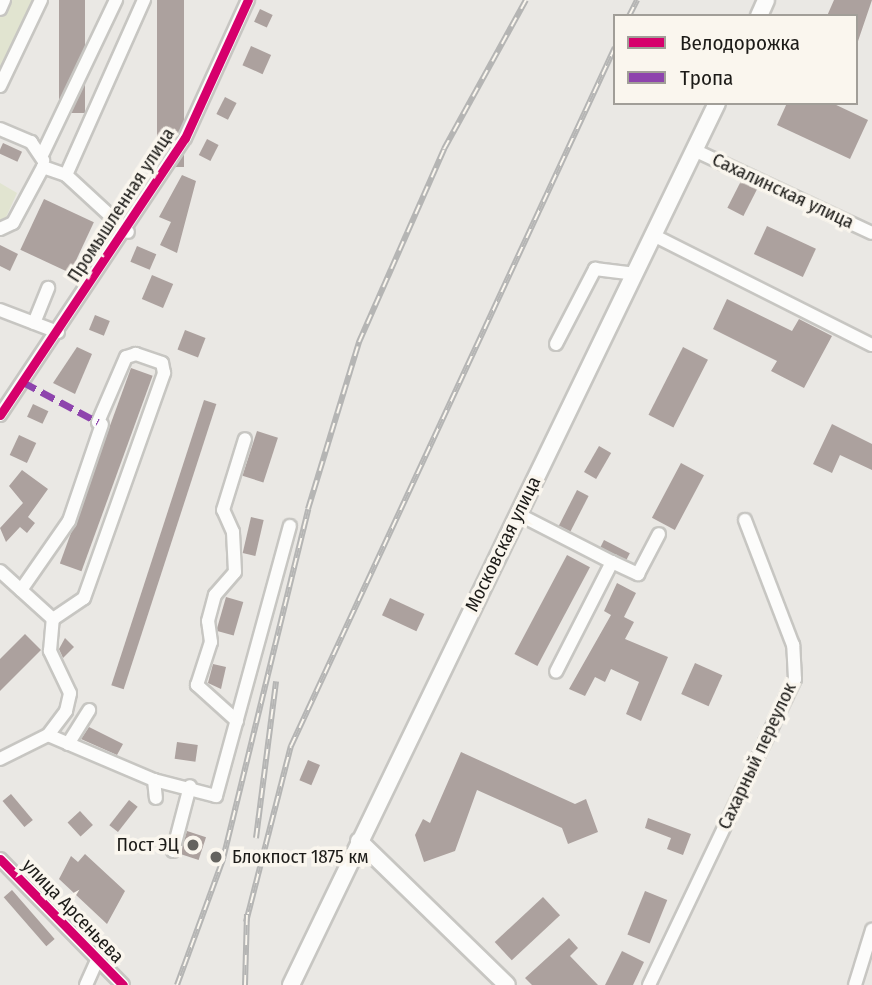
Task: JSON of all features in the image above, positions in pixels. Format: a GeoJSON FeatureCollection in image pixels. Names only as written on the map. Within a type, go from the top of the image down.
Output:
{"type":"FeatureCollection","features":[{"type":"Feature","properties":{"kind":"main road","name":"Московская улица"},"geometry":{"type":"LineString","coordinates":[[291,985],[716,105]]}},
{"type":"Feature","properties":{"kind":"main road"},"geometry":{"type":"LineString","coordinates":[[359,841],[507,985]]}},
{"type":"Feature","properties":{"kind":"street"},"geometry":{"type":"LineString","coordinates":[[0,9],[4,0]]}},
{"type":"Feature","properties":{"kind":"street"},"geometry":{"type":"LineString","coordinates":[[0,86],[41,0]]}},
{"type":"Feature","properties":{"kind":"street"},"geometry":{"type":"LineString","coordinates":[[0,229],[13,223],[43,167],[43,153],[116,0]]}},
{"type":"Feature","properties":{"kind":"street"},"geometry":{"type":"LineString","coordinates":[[66,174],[144,0]]}},
{"type":"Feature","properties":{"kind":"street","name":"Промышленная улица"},"geometry":{"type":"LineString","coordinates":[[0,415],[128,232],[185,138],[248,0]]}},
{"type":"Feature","properties":{"kind":"street"},"geometry":{"type":"LineString","coordinates":[[0,129],[43,153]]}},
{"type":"Feature","properties":{"kind":"street","name":"Сахалинская улица"},"geometry":{"type":"LineString","coordinates":[[694,150],[872,233]]}},
{"type":"Feature","properties":{"kind":"street"},"geometry":{"type":"LineString","coordinates":[[43,167],[66,174],[128,232]]}},
{"type":"Feature","properties":{"kind":"street"},"geometry":{"type":"LineString","coordinates":[[653,235],[872,345]]}},
{"type":"Feature","properties":{"kind":"street"},"geometry":{"type":"LineString","coordinates":[[556,344],[595,269],[634,274]]}},
{"type":"Feature","properties":{"kind":"street"},"geometry":{"type":"LineString","coordinates":[[34,323],[48,288]]}},
{"type":"Feature","properties":{"kind":"street"},"geometry":{"type":"LineString","coordinates":[[0,310],[58,332]]}},
{"type":"Feature","properties":{"kind":"street"},"geometry":{"type":"LineString","coordinates":[[21,590],[69,521],[100,423],[126,357],[136,354],[162,363],[164,373],[90,586],[74,610],[53,619]]}},
{"type":"Feature","properties":{"kind":"street"},"geometry":{"type":"LineString","coordinates":[[236,720],[197,685],[211,642],[208,621],[215,595],[235,572],[233,532],[223,510],[245,439]]}},
{"type":"Feature","properties":{"kind":"street"},"geometry":{"type":"LineString","coordinates":[[518,514],[638,574],[659,534]]}},
{"type":"Feature","properties":{"kind":"street","name":"Сахарный переулок"},"geometry":{"type":"LineString","coordinates":[[649,985],[795,679],[793,645],[745,520]]}},
{"type":"Feature","properties":{"kind":"street"},"geometry":{"type":"LineString","coordinates":[[48,735],[154,780],[190,786],[216,796],[290,526]]}},
{"type":"Feature","properties":{"kind":"street"},"geometry":{"type":"LineString","coordinates":[[556,672],[612,562]]}},
{"type":"Feature","properties":{"kind":"street"},"geometry":{"type":"LineString","coordinates":[[0,571],[53,619],[52,658],[70,693],[48,735],[0,759]]}},
{"type":"Feature","properties":{"kind":"street"},"geometry":{"type":"LineString","coordinates":[[68,744],[89,710]]}},
{"type":"Feature","properties":{"kind":"street"},"geometry":{"type":"LineString","coordinates":[[154,780],[156,798]]}},
{"type":"Feature","properties":{"kind":"street"},"geometry":{"type":"LineString","coordinates":[[173,851],[190,786]]}},
{"type":"Feature","properties":{"kind":"street","name":"улица Арсеньева"},"geometry":{"type":"LineString","coordinates":[[0,859],[96,963],[123,985]]}},
{"type":"Feature","properties":{"kind":"street"},"geometry":{"type":"LineString","coordinates":[[855,985],[872,930]]}},
{"type":"Feature","properties":{"kind":"street"},"geometry":{"type":"LineString","coordinates":[[86,985],[96,963]]}},
{"type":"Feature","properties":{"kind":"green space"},"geometry":{"type":"Polygon","coordinates":[[[7,0],[38,0],[0,79],[0,16],[7,0]]]}},
{"type":"Feature","properties":{"kind":"green space"},"geometry":{"type":"Polygon","coordinates":[[[0,183],[17,193],[3,224],[0,222],[0,183]]]}},
{"type":"Feature","properties":{"kind":"building"},"geometry":{"type":"Polygon","coordinates":[[[59,0],[85,0],[85,113],[59,113],[59,0]]]}},
{"type":"Feature","properties":{"kind":"building"},"geometry":{"type":"Polygon","coordinates":[[[157,0],[184,0],[184,167],[157,167],[157,0]]]}},
{"type":"Feature","properties":{"kind":"building"},"geometry":{"type":"Polygon","coordinates":[[[834,0],[872,0],[858,41],[858,14],[828,14],[834,0]]]}},
{"type":"Feature","properties":{"kind":"building"},"geometry":{"type":"Polygon","coordinates":[[[260,9],[273,15],[267,28],[254,22],[260,9]]]}},
{"type":"Feature","properties":{"kind":"building"},"geometry":{"type":"Polygon","coordinates":[[[251,46],[271,55],[263,74],[242,65],[251,46]]]}},
{"type":"Feature","properties":{"kind":"building"},"geometry":{"type":"Polygon","coordinates":[[[225,97],[237,103],[228,120],[216,114],[225,97]]]}},
{"type":"Feature","properties":{"kind":"building"},"geometry":{"type":"Polygon","coordinates":[[[786,105],[836,105],[868,120],[850,159],[777,125],[786,105]]]}},
{"type":"Feature","properties":{"kind":"building"},"geometry":{"type":"Polygon","coordinates":[[[207,139],[219,145],[210,161],[199,155],[207,139]]]}},
{"type":"Feature","properties":{"kind":"building"},"geometry":{"type":"Polygon","coordinates":[[[3,143],[22,152],[17,162],[0,154],[3,143]]]}},
{"type":"Feature","properties":{"kind":"building"},"geometry":{"type":"Polygon","coordinates":[[[182,175],[196,181],[177,253],[160,245],[171,222],[159,217],[182,175]]]}},
{"type":"Feature","properties":{"kind":"building"},"geometry":{"type":"Polygon","coordinates":[[[741,181],[757,189],[743,216],[727,208],[741,181]]]}},
{"type":"Feature","properties":{"kind":"building"},"geometry":{"type":"Polygon","coordinates":[[[44,199],[94,222],[70,273],[20,250],[44,199]]]}},
{"type":"Feature","properties":{"kind":"building"},"geometry":{"type":"Polygon","coordinates":[[[767,226],[816,249],[803,277],[754,254],[767,226]]]}},
{"type":"Feature","properties":{"kind":"building"},"geometry":{"type":"Polygon","coordinates":[[[0,245],[18,254],[10,271],[0,266],[0,245]]]}},
{"type":"Feature","properties":{"kind":"building"},"geometry":{"type":"Polygon","coordinates":[[[137,246],[156,254],[150,270],[130,262],[137,246]]]}},
{"type":"Feature","properties":{"kind":"building"},"geometry":{"type":"Polygon","coordinates":[[[152,275],[173,284],[163,308],[142,299],[152,275]]]}},
{"type":"Feature","properties":{"kind":"building"},"geometry":{"type":"Polygon","coordinates":[[[727,299],[792,331],[799,319],[832,336],[804,388],[771,371],[777,361],[713,329],[727,299]]]}},
{"type":"Feature","properties":{"kind":"building"},"geometry":{"type":"Polygon","coordinates":[[[95,315],[110,321],[104,336],[89,330],[95,315]]]}},
{"type":"Feature","properties":{"kind":"building"},"geometry":{"type":"Polygon","coordinates":[[[185,330],[206,338],[198,357],[177,350],[185,330]]]}},
{"type":"Feature","properties":{"kind":"building"},"geometry":{"type":"Polygon","coordinates":[[[77,347],[92,354],[75,394],[53,383],[77,347]]]}},
{"type":"Feature","properties":{"kind":"building"},"geometry":{"type":"Polygon","coordinates":[[[683,347],[708,360],[673,427],[648,415],[683,347]]]}},
{"type":"Feature","properties":{"kind":"building"},"geometry":{"type":"Polygon","coordinates":[[[131,368],[153,376],[81,571],[60,563],[131,368]]]}},
{"type":"Feature","properties":{"kind":"building"},"geometry":{"type":"Polygon","coordinates":[[[204,400],[216,404],[124,689],[111,685],[204,400]]]}},
{"type":"Feature","properties":{"kind":"building"},"geometry":{"type":"Polygon","coordinates":[[[33,404],[48,411],[42,424],[27,417],[33,404]]]}},
{"type":"Feature","properties":{"kind":"building"},"geometry":{"type":"Polygon","coordinates":[[[832,424],[872,444],[872,470],[840,455],[832,473],[813,464],[832,424]]]}},
{"type":"Feature","properties":{"kind":"building"},"geometry":{"type":"Polygon","coordinates":[[[257,431],[278,438],[263,482],[242,476],[257,431]]]}},
{"type":"Feature","properties":{"kind":"building"},"geometry":{"type":"Polygon","coordinates":[[[19,435],[36,443],[27,463],[10,455],[19,435]]]}},
{"type":"Feature","properties":{"kind":"building"},"geometry":{"type":"Polygon","coordinates":[[[599,446],[611,453],[596,479],[584,472],[599,446]]]}},
{"type":"Feature","properties":{"kind":"building"},"geometry":{"type":"Polygon","coordinates":[[[681,463],[704,475],[675,530],[652,518],[681,463]]]}},
{"type":"Feature","properties":{"kind":"building"},"geometry":{"type":"Polygon","coordinates":[[[22,470],[48,489],[28,517],[35,523],[27,533],[20,527],[6,542],[0,528],[23,503],[9,486],[22,470]]]}},
{"type":"Feature","properties":{"kind":"building"},"geometry":{"type":"Polygon","coordinates":[[[577,490],[589,496],[570,532],[559,526],[577,490]]]}},
{"type":"Feature","properties":{"kind":"building"},"geometry":{"type":"Polygon","coordinates":[[[251,517],[264,520],[255,556],[243,553],[251,517]]]}},
{"type":"Feature","properties":{"kind":"building"},"geometry":{"type":"Polygon","coordinates":[[[604,540],[630,553],[626,560],[600,547],[604,540]]]}},
{"type":"Feature","properties":{"kind":"building"},"geometry":{"type":"Polygon","coordinates":[[[567,555],[590,567],[537,666],[514,654],[567,555]]]}},
{"type":"Feature","properties":{"kind":"building"},"geometry":{"type":"Polygon","coordinates":[[[617,583],[636,593],[624,617],[634,622],[625,639],[668,657],[641,721],[626,714],[639,682],[611,669],[605,682],[595,677],[585,696],[569,689],[611,615],[604,611],[617,583]]]}},
{"type":"Feature","properties":{"kind":"building"},"geometry":{"type":"Polygon","coordinates":[[[226,597],[243,602],[234,636],[216,631],[226,597]]]}},
{"type":"Feature","properties":{"kind":"building"},"geometry":{"type":"Polygon","coordinates":[[[390,598],[424,614],[416,631],[382,615],[390,598]]]}},
{"type":"Feature","properties":{"kind":"building"},"geometry":{"type":"Polygon","coordinates":[[[25,634],[41,650],[0,691],[0,659],[25,634]]]}},
{"type":"Feature","properties":{"kind":"building"},"geometry":{"type":"Polygon","coordinates":[[[65,638],[74,647],[63,658],[59,649],[65,638]]]}},
{"type":"Feature","properties":{"kind":"building"},"geometry":{"type":"Polygon","coordinates":[[[695,663],[722,675],[709,706],[681,694],[695,663]]]}},
{"type":"Feature","properties":{"kind":"building"},"geometry":{"type":"Polygon","coordinates":[[[213,664],[226,667],[221,689],[208,683],[213,664]]]}},
{"type":"Feature","properties":{"kind":"building"},"geometry":{"type":"Polygon","coordinates":[[[89,727],[123,744],[117,755],[81,739],[89,727]]]}},
{"type":"Feature","properties":{"kind":"building"},"geometry":{"type":"Polygon","coordinates":[[[177,742],[198,745],[195,762],[175,759],[177,742]]]}},
{"type":"Feature","properties":{"kind":"building"},"geometry":{"type":"Polygon","coordinates":[[[461,752],[575,804],[586,799],[598,832],[568,844],[562,828],[477,790],[455,851],[424,862],[415,835],[423,819],[430,823],[461,752]]]}},
{"type":"Feature","properties":{"kind":"building"},"geometry":{"type":"Polygon","coordinates":[[[308,760],[320,765],[311,785],[299,780],[308,760]]]}},
{"type":"Feature","properties":{"kind":"building"},"geometry":{"type":"Polygon","coordinates":[[[11,794],[33,820],[24,827],[3,801],[11,794]]]}},
{"type":"Feature","properties":{"kind":"building"},"geometry":{"type":"Polygon","coordinates":[[[129,800],[138,807],[118,832],[109,825],[129,800]]]}},
{"type":"Feature","properties":{"kind":"building"},"geometry":{"type":"Polygon","coordinates":[[[80,811],[93,825],[81,836],[68,823],[80,811]]]}},
{"type":"Feature","properties":{"kind":"building"},"geometry":{"type":"Polygon","coordinates":[[[648,818],[691,834],[683,855],[667,849],[671,838],[645,828],[648,818]]]}},
{"type":"Feature","properties":{"kind":"building","name":"Пост ЭЦ"},"geometry":{"type":"Polygon","coordinates":[[[187,831],[206,837],[199,860],[180,854],[187,831]]]}},
{"type":"Feature","properties":{"kind":"building"},"geometry":{"type":"Polygon","coordinates":[[[85,854],[125,891],[107,924],[59,879],[71,856],[78,862],[85,854]]]}},
{"type":"Feature","properties":{"kind":"building"},"geometry":{"type":"Polygon","coordinates":[[[12,890],[55,939],[46,946],[4,897],[12,890]]]}},
{"type":"Feature","properties":{"kind":"building"},"geometry":{"type":"Polygon","coordinates":[[[645,891],[667,900],[650,944],[627,935],[645,891]]]}},
{"type":"Feature","properties":{"kind":"building"},"geometry":{"type":"Polygon","coordinates":[[[543,897],[560,915],[512,960],[495,942],[543,897]]]}},
{"type":"Feature","properties":{"kind":"building"},"geometry":{"type":"Polygon","coordinates":[[[569,938],[578,948],[570,956],[598,985],[532,985],[525,978],[569,938]]]}},
{"type":"Feature","properties":{"kind":"building"},"geometry":{"type":"Polygon","coordinates":[[[622,951],[644,962],[633,985],[605,985],[622,951]]]}},
{"type":"Feature","properties":{"kind":"railway"},"geometry":{"type":"LineString","coordinates":[[177,985],[223,859],[308,509],[359,342],[444,149],[526,0]]}},
{"type":"Feature","properties":{"kind":"railway"},"geometry":{"type":"LineString","coordinates":[[630,14],[637,0]]}},
{"type":"Feature","properties":{"kind":"railway"},"geometry":{"type":"LineString","coordinates":[[246,922],[291,746],[613,51]]}},
{"type":"Feature","properties":{"kind":"railway"},"geometry":{"type":"LineString","coordinates":[[256,838],[276,681]]}},
{"type":"Feature","properties":{"kind":"railway"},"geometry":{"type":"LineString","coordinates":[[245,985],[247,914]]}},
{"type":"Feature","properties":{"kind":"marked path"},"geometry":{"type":"LineString","coordinates":[[23,382],[98,422]]}},
{"type":"Feature","properties":{"kind":"cycle path"},"geometry":{"type":"LineString","coordinates":[[0,415],[185,138],[248,0]]}},
{"type":"Feature","properties":{"kind":"cycle path"},"geometry":{"type":"LineString","coordinates":[[0,859],[123,985]]}},
{"type":"Feature","properties":{"kind":"place","name":"Пост ЭЦ"},"geometry":{"type":"Point","coordinates":[193,845]}},
{"type":"Feature","properties":{"kind":"place","name":"Блокпост 1875 км"},"geometry":{"type":"Point","coordinates":[216,857]}}]}
